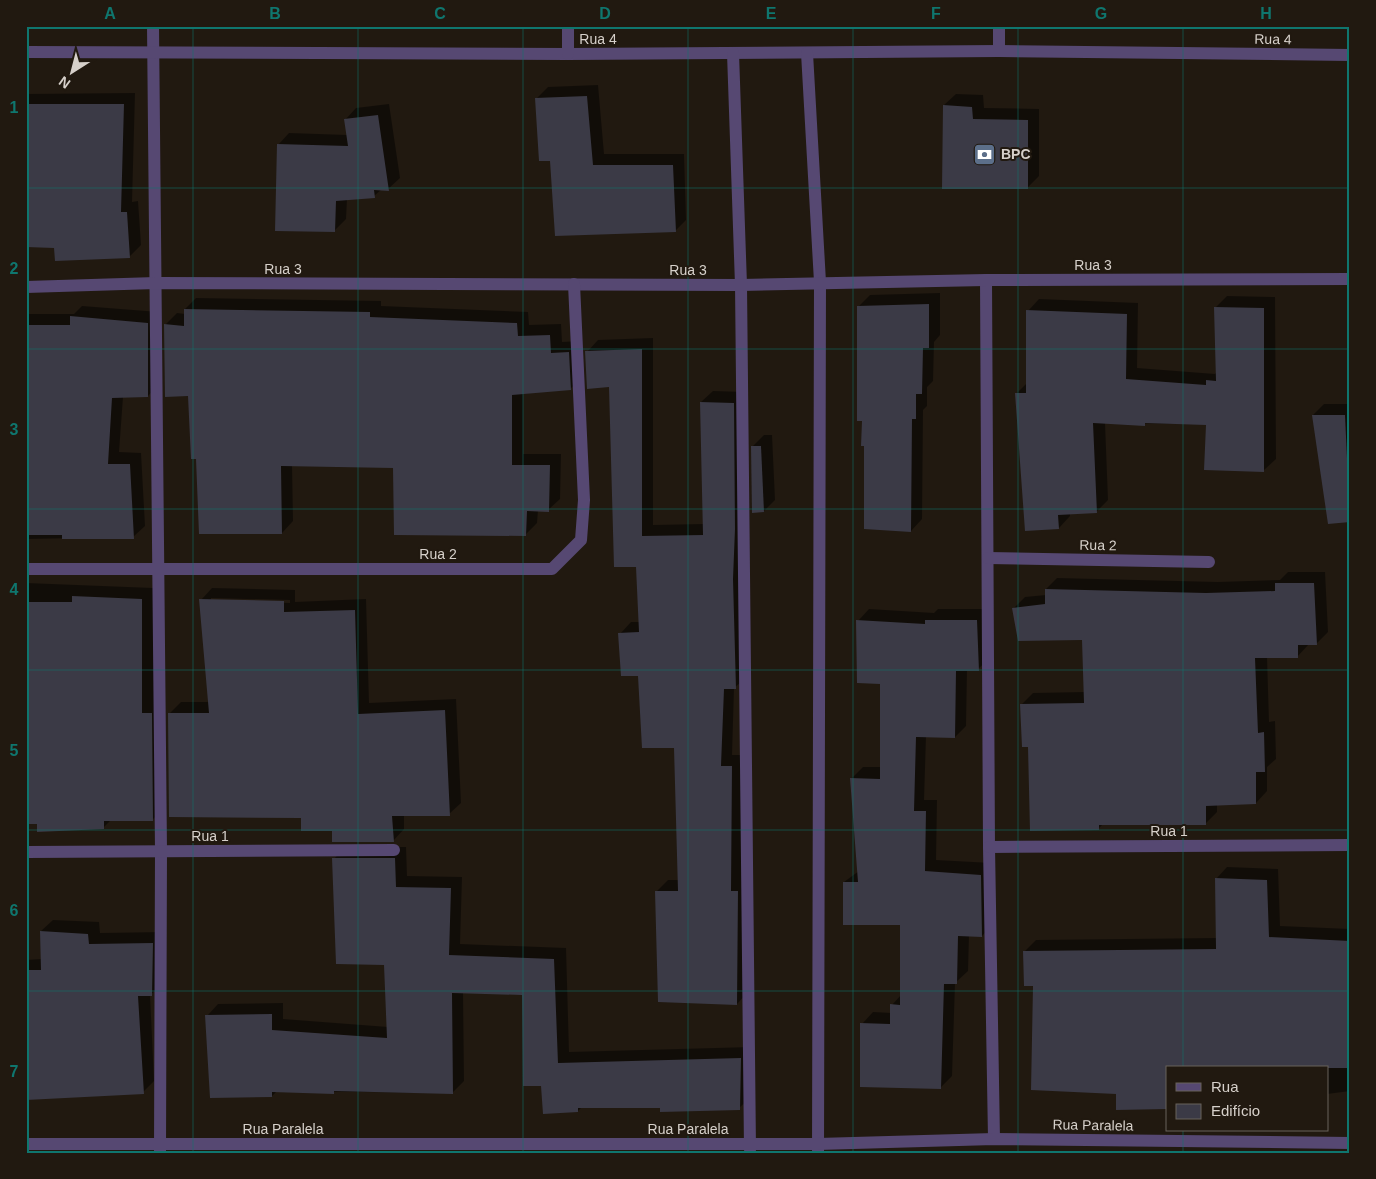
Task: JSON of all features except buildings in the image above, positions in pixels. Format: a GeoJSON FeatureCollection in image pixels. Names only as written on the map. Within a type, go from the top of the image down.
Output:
{"type":"FeatureCollection","features":[{"type":"Feature","properties":{"kind":"street"},"geometry":{"type":"LineString","coordinates":[[153,26],[161,851],[160,1148]]}},
{"type":"Feature","properties":{"kind":"street"},"geometry":{"type":"LineString","coordinates":[[568,26],[568,54]]}},
{"type":"Feature","properties":{"kind":"street"},"geometry":{"type":"LineString","coordinates":[[999,26],[999,51]]}},
{"type":"Feature","properties":{"kind":"street","name":"Rua 4"},"geometry":{"type":"LineString","coordinates":[[26,52],[568,54],[999,51],[1350,55]]}},
{"type":"Feature","properties":{"kind":"street"},"geometry":{"type":"LineString","coordinates":[[734,53],[740,285],[750,1148]]}},
{"type":"Feature","properties":{"kind":"street"},"geometry":{"type":"LineString","coordinates":[[806,53],[820,282],[818,1148]]}},
{"type":"Feature","properties":{"kind":"street","name":"Rua 3"},"geometry":{"type":"LineString","coordinates":[[26,287],[156,283],[740,285],[986,280],[1350,279]]}},
{"type":"Feature","properties":{"kind":"street"},"geometry":{"type":"LineString","coordinates":[[986,280],[989,847],[994,1139]]}},
{"type":"Feature","properties":{"kind":"street","name":"Rua 2"},"geometry":{"type":"LineString","coordinates":[[26,569],[552,569],[581,540],[584,508],[574,284]]}},
{"type":"Feature","properties":{"kind":"street","name":"Rua 2"},"geometry":{"type":"LineString","coordinates":[[988,558],[1209,562]]}},
{"type":"Feature","properties":{"kind":"street","name":"Rua 1"},"geometry":{"type":"LineString","coordinates":[[989,847],[1350,845]]}},
{"type":"Feature","properties":{"kind":"street","name":"Rua 1"},"geometry":{"type":"LineString","coordinates":[[26,852],[394,850]]}},
{"type":"Feature","properties":{"kind":"street","name":"Rua Paralela"},"geometry":{"type":"LineString","coordinates":[[26,1144],[160,1148],[818,1148],[994,1139],[1350,1143]]}},
{"type":"Feature","properties":{"kind":"place","name":"BPC"},"geometry":{"type":"Point","coordinates":[985,154]}}]}
